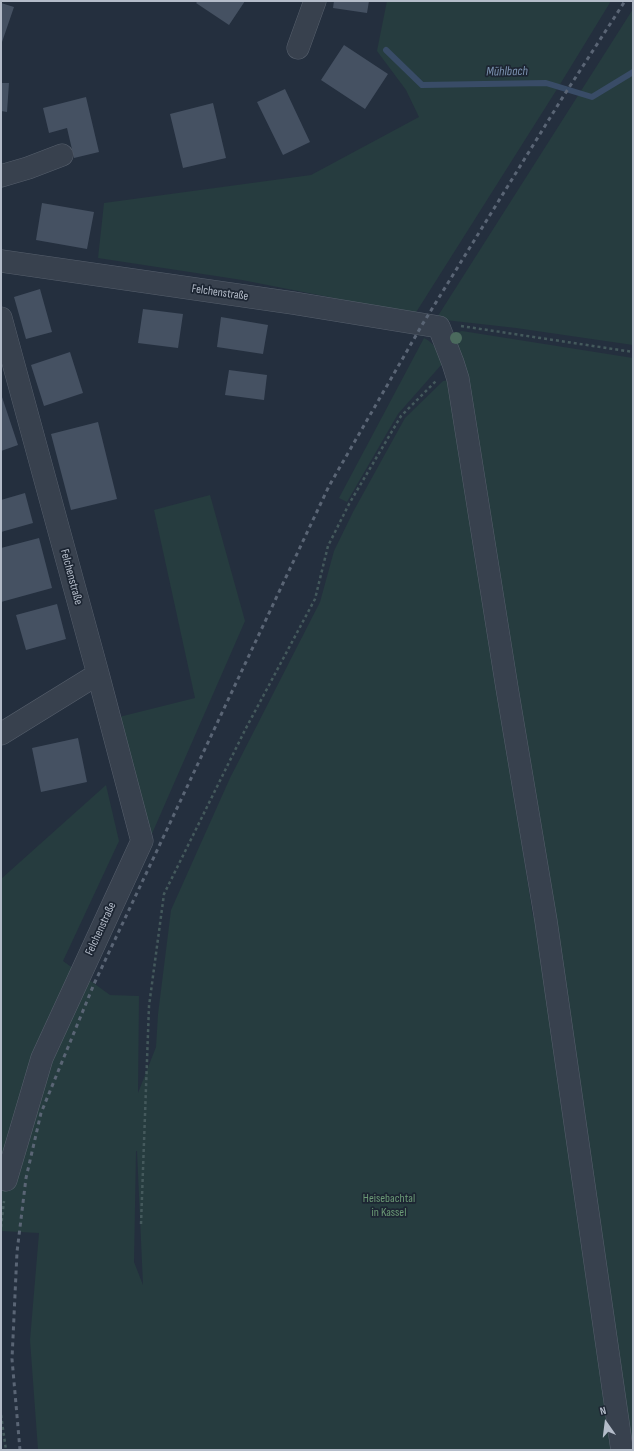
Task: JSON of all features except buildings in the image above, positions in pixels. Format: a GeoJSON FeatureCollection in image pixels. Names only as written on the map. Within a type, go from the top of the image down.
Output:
{"type":"FeatureCollection","features":[{"type":"Feature","properties":{"kind":"street"},"geometry":{"type":"LineString","coordinates":[[298,48],[315,1]]}},
{"type":"Feature","properties":{"kind":"street"},"geometry":{"type":"LineString","coordinates":[[1,176],[28,168],[62,154]]}},
{"type":"Feature","properties":{"kind":"street","name":"Felchenstraße"},"geometry":{"type":"LineString","coordinates":[[1,262],[293,303],[439,327]]}},
{"type":"Feature","properties":{"kind":"street","name":"Felchenstraße"},"geometry":{"type":"LineString","coordinates":[[1,318],[142,841],[42,1058],[6,1180]]}},
{"type":"Feature","properties":{"kind":"street"},"geometry":{"type":"LineString","coordinates":[[439,327],[453,363],[459,387],[546,921],[622,1450]]}},
{"type":"Feature","properties":{"kind":"street"},"geometry":{"type":"LineString","coordinates":[[1,734],[98,674]]}},
{"type":"Feature","properties":{"kind":"path"},"geometry":{"type":"LineString","coordinates":[[439,327],[460,326],[633,352]]}},
{"type":"Feature","properties":{"kind":"path"},"geometry":{"type":"LineString","coordinates":[[141,1224],[149,1006],[164,894],[245,730],[315,599],[328,546],[349,504],[401,416],[453,363]]}},
{"type":"Feature","properties":{"kind":"path"},"geometry":{"type":"LineString","coordinates":[[1,1227],[6,1180]]}},
{"type":"Feature","properties":{"kind":"path"},"geometry":{"type":"LineString","coordinates":[[1,1414],[6,1450]]}},
{"type":"Feature","properties":{"kind":"green space"},"geometry":{"type":"Polygon","coordinates":[[[387,1],[611,1],[415,314],[242,280],[98,258],[104,203],[311,175],[419,117],[406,90],[377,51],[387,1]]]}},
{"type":"Feature","properties":{"kind":"green space"},"geometry":{"type":"Polygon","coordinates":[[[633,9],[633,345],[516,328],[436,319],[633,9]]]}},
{"type":"Feature","properties":{"kind":"green space","name":"Heisebachtal in Kassel"},"geometry":{"type":"Polygon","coordinates":[[[462,331],[633,358],[633,1450],[38,1450],[30,1340],[39,1233],[1,1231],[1,879],[106,785],[119,841],[63,961],[110,995],[139,996],[138,1093],[156,1047],[158,1014],[171,910],[230,778],[320,602],[334,551],[353,512],[405,418],[443,381],[451,380],[533,917],[553,913],[451,337],[454,333],[462,331]],[[137,1151],[134,1262],[143,1285],[137,1151]]]}},
{"type":"Feature","properties":{"kind":"green space"},"geometry":{"type":"Polygon","coordinates":[[[424,338],[434,346],[438,352],[442,364],[398,414],[347,502],[339,498],[424,338]]]}},
{"type":"Feature","properties":{"kind":"green space"},"geometry":{"type":"Polygon","coordinates":[[[210,495],[245,621],[151,836],[119,717],[195,698],[154,510],[210,495]]]}},
{"type":"Feature","properties":{"kind":"waterway","name":"Mühlbach"},"geometry":{"type":"LineString","coordinates":[[386,50],[422,85],[546,83],[592,97],[633,72]]}},
{"type":"Feature","properties":{"kind":"railway"},"geometry":{"type":"LineString","coordinates":[[20,1450],[12,1359],[17,1252],[26,1178],[41,1113],[94,984],[329,486],[422,325],[561,100],[625,1]]}}]}
